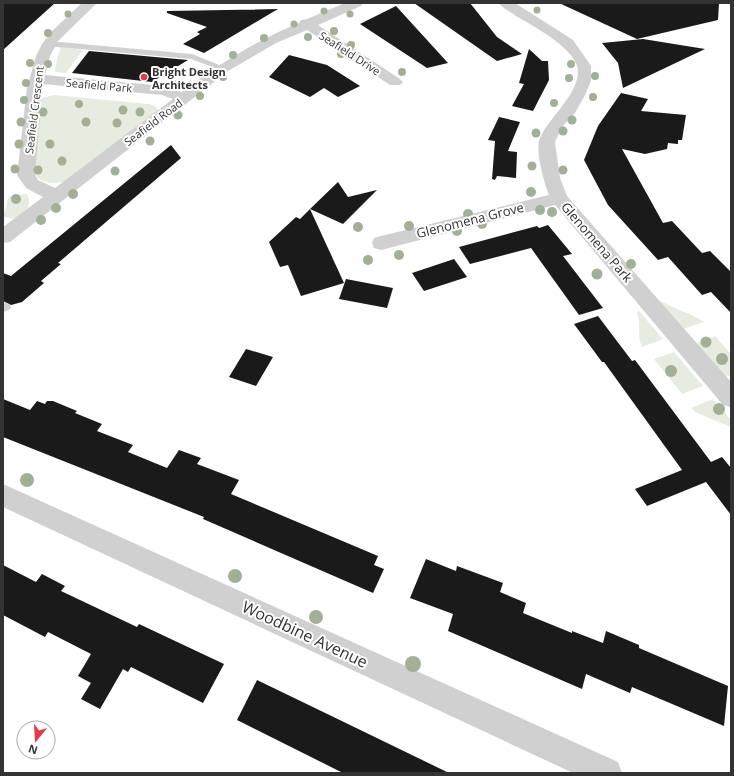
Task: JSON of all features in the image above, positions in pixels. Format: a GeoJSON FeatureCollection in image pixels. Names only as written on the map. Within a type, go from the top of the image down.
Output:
{"type":"FeatureCollection","features":[{"type":"Feature","properties":{"kind":"street","name":"Seafield Crescent"},"geometry":{"type":"LineString","coordinates":[[56,196],[32,184],[26,175],[39,64],[49,44],[57,34],[90,3]]}},
{"type":"Feature","properties":{"kind":"street","name":"Seafield Road"},"geometry":{"type":"LineString","coordinates":[[3,237],[223,68],[250,51],[306,23],[356,3]]}},
{"type":"Feature","properties":{"kind":"street","name":"Glenomena Park"},"geometry":{"type":"LineString","coordinates":[[506,3],[568,43],[584,66],[583,81],[569,110],[555,125],[547,142],[551,178],[559,198],[731,398]]}},
{"type":"Feature","properties":{"kind":"street","name":"Seafield Drive"},"geometry":{"type":"LineString","coordinates":[[306,23],[395,82]]}},
{"type":"Feature","properties":{"kind":"street","name":"Seafield Park"},"geometry":{"type":"LineString","coordinates":[[37,80],[169,87],[185,98]]}},
{"type":"Feature","properties":{"kind":"street","name":"Glenomena Grove"},"geometry":{"type":"LineString","coordinates":[[381,243],[559,198]]}},
{"type":"Feature","properties":{"kind":"street","name":"Woodbine Avenue"},"geometry":{"type":"LineString","coordinates":[[3,495],[607,773]]}},
{"type":"Feature","properties":{"kind":"lane"},"geometry":{"type":"LineString","coordinates":[[49,44],[184,56],[223,68]]}},
{"type":"Feature","properties":{"kind":"shaded area"},"geometry":{"type":"Polygon","coordinates":[[[61,47],[83,50],[66,73],[55,72],[57,58],[61,47]]]}},
{"type":"Feature","properties":{"kind":"shaded area"},"geometry":{"type":"Polygon","coordinates":[[[54,95],[148,104],[155,106],[159,111],[67,181],[49,183],[41,180],[34,173],[42,98],[54,95]]]}},
{"type":"Feature","properties":{"kind":"shaded area"},"geometry":{"type":"Polygon","coordinates":[[[27,194],[29,198],[29,206],[23,214],[17,219],[3,217],[9,196],[27,194]]]}},
{"type":"Feature","properties":{"kind":"shaded area"},"geometry":{"type":"Polygon","coordinates":[[[661,301],[704,322],[683,329],[659,302],[661,301]]]}},
{"type":"Feature","properties":{"kind":"shaded area"},"geometry":{"type":"Polygon","coordinates":[[[639,311],[663,339],[642,347],[637,312],[639,311]]]}},
{"type":"Feature","properties":{"kind":"shaded area"},"geometry":{"type":"Polygon","coordinates":[[[715,336],[731,354],[731,375],[725,377],[695,344],[715,336]]]}},
{"type":"Feature","properties":{"kind":"shaded area"},"geometry":{"type":"Polygon","coordinates":[[[674,352],[703,386],[682,394],[654,359],[674,352]]]}},
{"type":"Feature","properties":{"kind":"shaded area"},"geometry":{"type":"Polygon","coordinates":[[[713,399],[731,420],[731,427],[697,413],[691,408],[713,399]]]}},
{"type":"Feature","properties":{"kind":"building"},"geometry":{"type":"Polygon","coordinates":[[[3,3],[55,3],[3,50],[3,3]]]}},
{"type":"Feature","properties":{"kind":"building"},"geometry":{"type":"Polygon","coordinates":[[[414,3],[470,3],[497,37],[522,54],[497,61],[414,3]]]}},
{"type":"Feature","properties":{"kind":"building"},"geometry":{"type":"Polygon","coordinates":[[[559,3],[719,3],[718,20],[637,39],[559,3]]]}},
{"type":"Feature","properties":{"kind":"building"},"geometry":{"type":"Polygon","coordinates":[[[396,6],[448,63],[427,68],[360,24],[396,6]]]}},
{"type":"Feature","properties":{"kind":"building"},"geometry":{"type":"Polygon","coordinates":[[[278,9],[204,53],[183,44],[200,34],[197,32],[207,27],[167,13],[167,11],[278,9]]]}},
{"type":"Feature","properties":{"kind":"building"},"geometry":{"type":"Polygon","coordinates":[[[643,39],[705,49],[623,88],[618,63],[602,43],[643,39]]]}},
{"type":"Feature","properties":{"kind":"building"},"geometry":{"type":"Polygon","coordinates":[[[529,49],[542,61],[548,61],[549,80],[533,111],[512,106],[524,84],[519,83],[529,49]]]}},
{"type":"Feature","properties":{"kind":"building"},"geometry":{"type":"Polygon","coordinates":[[[89,51],[188,60],[152,82],[72,73],[89,51]]]}},
{"type":"Feature","properties":{"kind":"building"},"geometry":{"type":"Polygon","coordinates":[[[289,55],[327,65],[360,86],[338,97],[324,88],[310,97],[269,77],[289,55]]]}},
{"type":"Feature","properties":{"kind":"building"},"geometry":{"type":"Polygon","coordinates":[[[621,93],[648,99],[641,111],[686,115],[682,140],[678,140],[678,144],[668,143],[667,149],[645,154],[622,149],[663,223],[672,221],[702,253],[710,251],[731,272],[731,313],[711,292],[702,295],[668,257],[658,260],[608,205],[584,160],[598,126],[621,93]]]}},
{"type":"Feature","properties":{"kind":"building"},"geometry":{"type":"Polygon","coordinates":[[[499,117],[520,122],[508,151],[517,152],[516,178],[497,176],[495,180],[492,179],[495,141],[488,140],[499,117]]]}},
{"type":"Feature","properties":{"kind":"building"},"geometry":{"type":"Polygon","coordinates":[[[171,145],[181,158],[58,263],[61,264],[41,281],[44,283],[22,302],[11,305],[3,301],[3,273],[11,276],[171,145]]]}},
{"type":"Feature","properties":{"kind":"building"},"geometry":{"type":"Polygon","coordinates":[[[338,182],[348,197],[377,190],[343,224],[310,209],[338,182]]]}},
{"type":"Feature","properties":{"kind":"building"},"geometry":{"type":"Polygon","coordinates":[[[310,209],[344,283],[301,296],[288,265],[280,267],[269,242],[296,217],[300,219],[310,209]]]}},
{"type":"Feature","properties":{"kind":"building"},"geometry":{"type":"Polygon","coordinates":[[[548,225],[572,254],[563,256],[603,308],[579,315],[531,248],[470,264],[459,247],[537,226],[539,228],[548,225]]]}},
{"type":"Feature","properties":{"kind":"building"},"geometry":{"type":"Polygon","coordinates":[[[454,259],[467,277],[424,291],[412,273],[454,259]]]}},
{"type":"Feature","properties":{"kind":"building"},"geometry":{"type":"Polygon","coordinates":[[[346,279],[393,288],[387,308],[339,299],[346,279]]]}},
{"type":"Feature","properties":{"kind":"building"},"geometry":{"type":"Polygon","coordinates":[[[598,316],[632,361],[635,360],[711,462],[722,457],[731,468],[731,515],[706,482],[647,506],[635,489],[682,470],[604,362],[602,362],[574,324],[598,316]]]}},
{"type":"Feature","properties":{"kind":"building"},"geometry":{"type":"Polygon","coordinates":[[[246,349],[273,357],[256,386],[229,377],[246,349]]]}},
{"type":"Feature","properties":{"kind":"building"},"geometry":{"type":"Polygon","coordinates":[[[3,399],[30,410],[37,401],[45,404],[47,401],[53,401],[77,411],[75,413],[102,424],[97,431],[133,445],[128,452],[167,468],[179,450],[201,458],[197,464],[239,480],[231,494],[378,556],[374,565],[384,569],[373,593],[203,519],[204,517],[3,437],[3,399]]]}},
{"type":"Feature","properties":{"kind":"building"},"geometry":{"type":"Polygon","coordinates":[[[426,559],[456,571],[457,566],[503,583],[500,592],[526,603],[523,613],[572,633],[572,631],[603,643],[606,631],[639,645],[639,648],[728,686],[724,726],[632,687],[630,693],[586,674],[582,689],[448,631],[453,614],[410,598],[426,559]]]}},
{"type":"Feature","properties":{"kind":"building"},"geometry":{"type":"Polygon","coordinates":[[[3,565],[36,582],[42,574],[65,586],[61,591],[137,627],[139,624],[224,664],[203,703],[131,667],[128,672],[123,669],[100,709],[81,699],[91,683],[78,676],[91,654],[48,632],[45,637],[3,615],[3,565]]]}},
{"type":"Feature","properties":{"kind":"building"},"geometry":{"type":"Polygon","coordinates":[[[257,680],[449,773],[343,773],[237,720],[257,680]]]}},
{"type":"Feature","properties":{"kind":"place","name":"Bright Design Architects"},"geometry":{"type":"Point","coordinates":[144,77]}}]}
